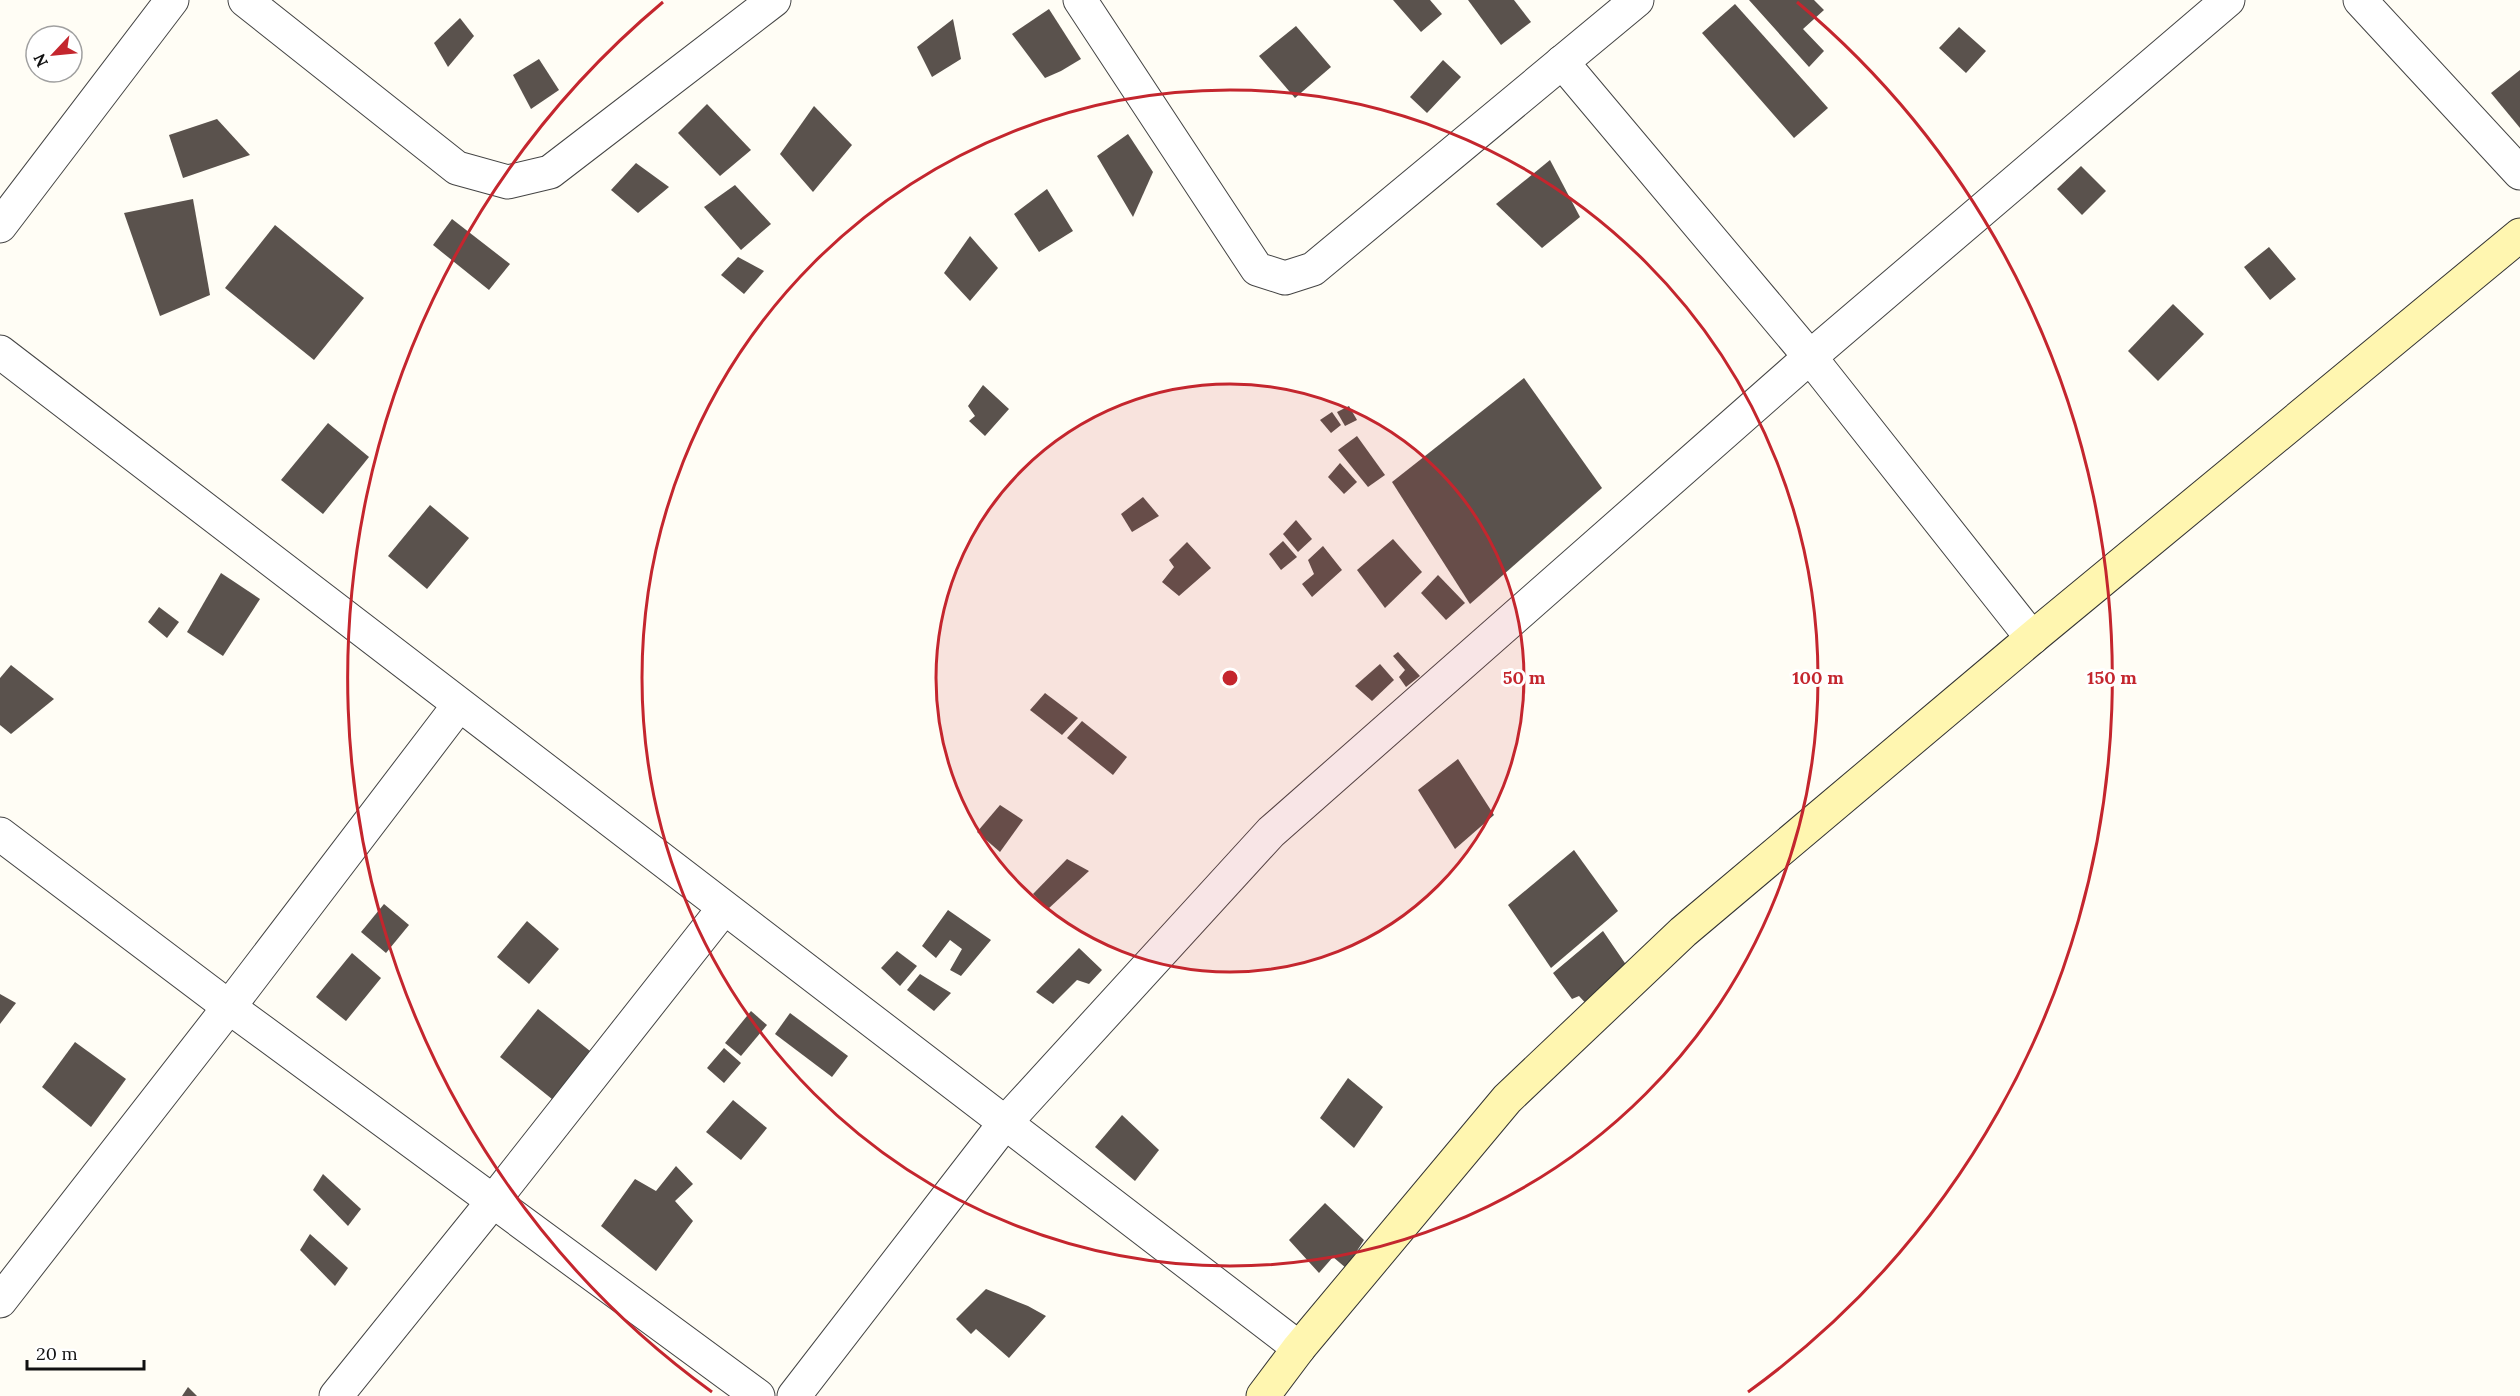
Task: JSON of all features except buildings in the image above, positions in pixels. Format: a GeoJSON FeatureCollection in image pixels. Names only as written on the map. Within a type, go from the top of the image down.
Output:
{"type":"FeatureCollection","features":[{"type":"Feature","properties":{"kind":"main road"},"geometry":{"type":"LineString","coordinates":[[1263,1396],[1299,1348],[1507,1098],[1683,933],[2032,638],[2520,235]]}},
{"type":"Feature","properties":{"kind":"street"},"geometry":{"type":"LineString","coordinates":[[0,226],[172,0]]}},
{"type":"Feature","properties":{"kind":"street"},"geometry":{"type":"LineString","coordinates":[[245,0],[457,168],[508,182],[550,172],[761,4]]}},
{"type":"Feature","properties":{"kind":"street"},"geometry":{"type":"LineString","coordinates":[[1080,0],[1257,269],[1285,278],[1313,269],[1637,0]]}},
{"type":"Feature","properties":{"kind":"street"},"geometry":{"type":"LineString","coordinates":[[795,1396],[1004,1124],[1271,832],[1810,357],[2228,0]]}},
{"type":"Feature","properties":{"kind":"street"},"geometry":{"type":"LineString","coordinates":[[2360,0],[2520,173]]}},
{"type":"Feature","properties":{"kind":"street"},"geometry":{"type":"LineString","coordinates":[[1562,62],[1810,357],[2032,638]]}},
{"type":"Feature","properties":{"kind":"street"},"geometry":{"type":"LineString","coordinates":[[0,352],[1299,1348]]}},
{"type":"Feature","properties":{"kind":"street"},"geometry":{"type":"LineString","coordinates":[[0,1301],[229,1007],[459,705]]}},
{"type":"Feature","properties":{"kind":"street"},"geometry":{"type":"LineString","coordinates":[[0,834],[229,1007],[758,1396]]}},
{"type":"Feature","properties":{"kind":"street"},"geometry":{"type":"LineString","coordinates":[[336,1396],[724,908]]}}]}
